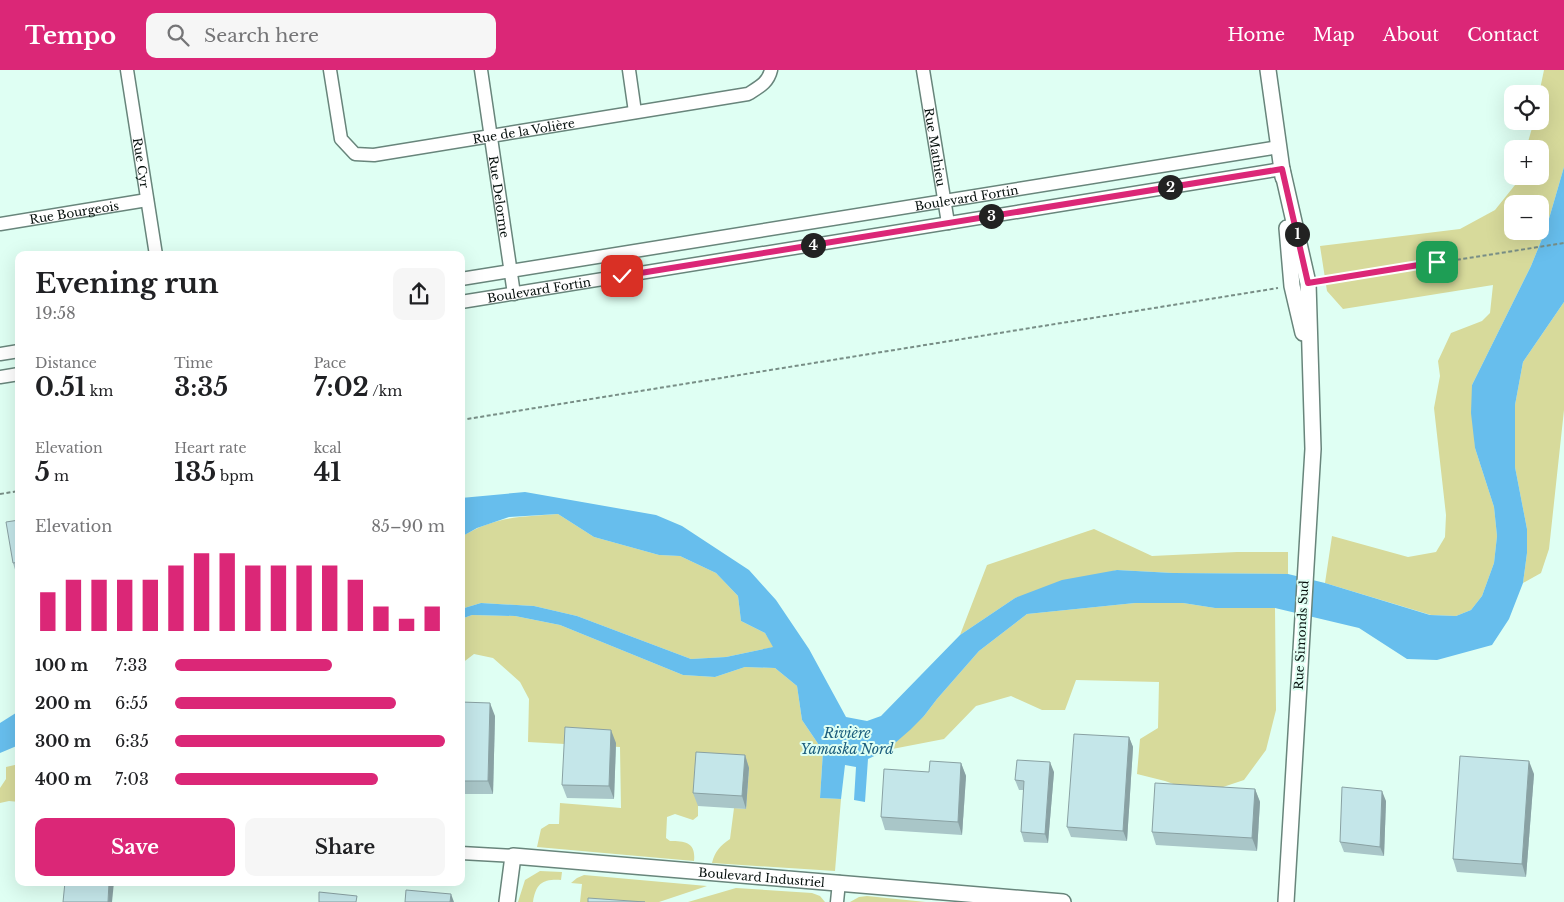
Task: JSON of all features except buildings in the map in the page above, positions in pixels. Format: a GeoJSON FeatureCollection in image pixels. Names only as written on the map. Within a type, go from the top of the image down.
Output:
{"type":"FeatureCollection","features":[{"type":"Feature","properties":{"kind":"street","name":"Rue Cyr"},"geometry":{"type":"LineString","coordinates":[[127,70],[155,251]]}},
{"type":"Feature","properties":{"kind":"street","name":"Rue de la Volière"},"geometry":{"type":"LineString","coordinates":[[330,70],[341,139],[355,154],[374,155],[748,94],[763,85],[770,76],[771,70]]}},
{"type":"Feature","properties":{"kind":"street","name":"Rue Delorme"},"geometry":{"type":"LineString","coordinates":[[481,70],[514,294]]}},
{"type":"Feature","properties":{"kind":"street"},"geometry":{"type":"LineString","coordinates":[[629,70],[636,112]]}},
{"type":"Feature","properties":{"kind":"street","name":"Rue Mathieu"},"geometry":{"type":"LineString","coordinates":[[923,70],[948,223]]}},
{"type":"Feature","properties":{"kind":"street","name":"Rue Simonds Sud"},"geometry":{"type":"LineString","coordinates":[[1268,70],[1282,169],[1292,286],[1311,369]]}},
{"type":"Feature","properties":{"kind":"street","name":"Boulevard Fortin"},"geometry":{"type":"LineString","coordinates":[[465,278],[1279,147]]}},
{"type":"Feature","properties":{"kind":"street","name":"Boulevard Fortin"},"geometry":{"type":"LineString","coordinates":[[465,301],[1282,169]]}},
{"type":"Feature","properties":{"kind":"street","name":"Rue Simonds Sud"},"geometry":{"type":"LineString","coordinates":[[1282,169],[1308,283],[1313,449],[1286,902]]}},
{"type":"Feature","properties":{"kind":"street"},"geometry":{"type":"LineString","coordinates":[[1111,174],[1115,196]]}},
{"type":"Feature","properties":{"kind":"street","name":"Rue Bourgeois"},"geometry":{"type":"LineString","coordinates":[[0,224],[147,200]]}},
{"type":"Feature","properties":{"kind":"street"},"geometry":{"type":"LineString","coordinates":[[822,221],[825,243]]}},
{"type":"Feature","properties":{"kind":"street"},"geometry":{"type":"LineString","coordinates":[[673,245],[676,267]]}},
{"type":"Feature","properties":{"kind":"street"},"geometry":{"type":"LineString","coordinates":[[0,354],[15,352]]}},
{"type":"Feature","properties":{"kind":"street"},"geometry":{"type":"LineString","coordinates":[[0,377],[15,375]]}},
{"type":"Feature","properties":{"kind":"street","name":"Boulevard Industriel"},"geometry":{"type":"LineString","coordinates":[[465,853],[839,882],[1063,902]]}},
{"type":"Feature","properties":{"kind":"street"},"geometry":{"type":"LineString","coordinates":[[506,902],[513,856]]}},
{"type":"Feature","properties":{"kind":"street"},"geometry":{"type":"LineString","coordinates":[[837,902],[839,882]]}},
{"type":"Feature","properties":{"kind":"path"},"geometry":{"type":"LineString","coordinates":[[1308,283],[1564,242]]}},
{"type":"Feature","properties":{"kind":"path"},"geometry":{"type":"LineString","coordinates":[[465,419],[1292,286]]}},
{"type":"Feature","properties":{"kind":"path"},"geometry":{"type":"LineString","coordinates":[[0,494],[15,492]]}},
{"type":"Feature","properties":{"kind":"green space"},"geometry":{"type":"Polygon","coordinates":[[[1544,70],[1564,70],[1564,167],[1549,219],[1549,195],[1507,195],[1515,185],[1549,185],[1549,140],[1529,140],[1531,130],[1549,130],[1549,85],[1541,85],[1544,70]]]}},
{"type":"Feature","properties":{"kind":"green space"},"geometry":{"type":"Polygon","coordinates":[[[1504,199],[1504,240],[1542,240],[1531,266],[1472,385],[1475,448],[1494,507],[1497,536],[1494,563],[1482,596],[1471,610],[1456,616],[1431,615],[1325,583],[1332,536],[1408,557],[1436,552],[1445,537],[1446,515],[1434,408],[1440,376],[1438,361],[1451,333],[1482,321],[1490,313],[1493,285],[1343,309],[1327,291],[1320,246],[1460,229],[1495,210],[1504,199]]]}},
{"type":"Feature","properties":{"kind":"green space"},"geometry":{"type":"Polygon","coordinates":[[[1564,302],[1564,410],[1549,549],[1541,573],[1523,583],[1527,553],[1527,529],[1515,467],[1515,405],[1523,362],[1564,302]]]}},
{"type":"Feature","properties":{"kind":"green space"},"geometry":{"type":"Polygon","coordinates":[[[558,514],[594,537],[659,555],[680,556],[716,573],[738,596],[741,621],[765,633],[774,647],[726,657],[691,659],[577,616],[534,606],[481,603],[465,608],[465,535],[497,521],[558,514]]]}},
{"type":"Feature","properties":{"kind":"green space"},"geometry":{"type":"Polygon","coordinates":[[[1094,529],[1152,556],[1288,552],[1288,574],[1173,573],[1117,570],[1015,598],[960,635],[987,565],[1094,529]]]}},
{"type":"Feature","properties":{"kind":"green space"},"geometry":{"type":"Polygon","coordinates":[[[1135,603],[1183,603],[1215,608],[1275,608],[1276,710],[1266,750],[1244,780],[1202,794],[1165,781],[1137,774],[1140,739],[1158,728],[1159,682],[1076,680],[1065,710],[1042,710],[1011,696],[976,706],[944,739],[887,750],[924,716],[979,651],[1027,614],[1135,603]]]}},
{"type":"Feature","properties":{"kind":"green space"},"geometry":{"type":"Polygon","coordinates":[[[472,615],[515,616],[560,625],[683,675],[715,677],[745,667],[775,668],[797,686],[802,720],[823,751],[820,798],[841,799],[835,871],[712,863],[718,849],[730,839],[734,808],[746,809],[749,768],[698,806],[698,816],[693,820],[675,814],[667,817],[666,838],[670,841],[689,844],[693,850],[694,861],[537,847],[541,829],[549,824],[559,824],[560,803],[621,808],[620,747],[528,742],[529,699],[520,682],[493,658],[474,654],[465,661],[465,618],[472,615]]]}},
{"type":"Feature","properties":{"kind":"green space"},"geometry":{"type":"Polygon","coordinates":[[[15,765],[15,802],[0,803],[0,788],[6,779],[6,767],[15,765]]]}},
{"type":"Feature","properties":{"kind":"green space"},"geometry":{"type":"Polygon","coordinates":[[[540,871],[562,872],[561,880],[549,880],[538,886],[533,902],[518,902],[525,880],[540,871]]]}},
{"type":"Feature","properties":{"kind":"green space"},"geometry":{"type":"Polygon","coordinates":[[[584,875],[707,886],[659,902],[580,902],[582,884],[571,883],[584,875]]]}},
{"type":"Feature","properties":{"kind":"green space"},"geometry":{"type":"Polygon","coordinates":[[[736,888],[812,893],[820,896],[825,902],[688,902],[736,888]]]}},
{"type":"Feature","properties":{"kind":"green space"},"geometry":{"type":"Polygon","coordinates":[[[867,896],[926,902],[850,902],[859,897],[867,896]]]}},
{"type":"Feature","properties":{"kind":"water","name":"Rivière Yamaska Nord"},"geometry":{"type":"Polygon","coordinates":[[[1564,167],[1564,302],[1523,362],[1515,405],[1515,467],[1527,529],[1527,553],[1523,583],[1509,619],[1492,645],[1437,660],[1407,659],[1359,628],[1275,608],[1215,608],[1183,603],[1135,603],[1027,614],[979,651],[910,730],[887,750],[868,759],[865,802],[854,800],[856,767],[845,765],[841,799],[820,798],[823,751],[802,720],[797,686],[775,668],[745,667],[715,677],[683,675],[560,625],[515,616],[472,615],[465,618],[465,608],[481,603],[534,606],[577,616],[691,659],[726,657],[773,647],[765,633],[741,621],[738,596],[716,573],[680,556],[659,555],[594,537],[558,514],[509,517],[477,528],[465,535],[465,498],[525,492],[656,515],[682,526],[749,570],[776,600],[809,649],[846,717],[867,721],[881,716],[960,635],[1015,598],[1062,580],[1117,570],[1173,573],[1288,574],[1325,583],[1430,615],[1456,616],[1471,610],[1482,596],[1494,563],[1497,536],[1494,507],[1475,448],[1471,413],[1472,385],[1531,266],[1542,240],[1549,240],[1549,219],[1564,167]]]}},
{"type":"Feature","properties":{"kind":"water"},"geometry":{"type":"Polygon","coordinates":[[[15,714],[15,747],[0,753],[0,723],[15,714]]]}},
{"type":"Feature","properties":{"kind":"route"},"geometry":{"type":"LineString","coordinates":[[622,276],[1282,169],[1308,283],[1437,262]]}}]}
